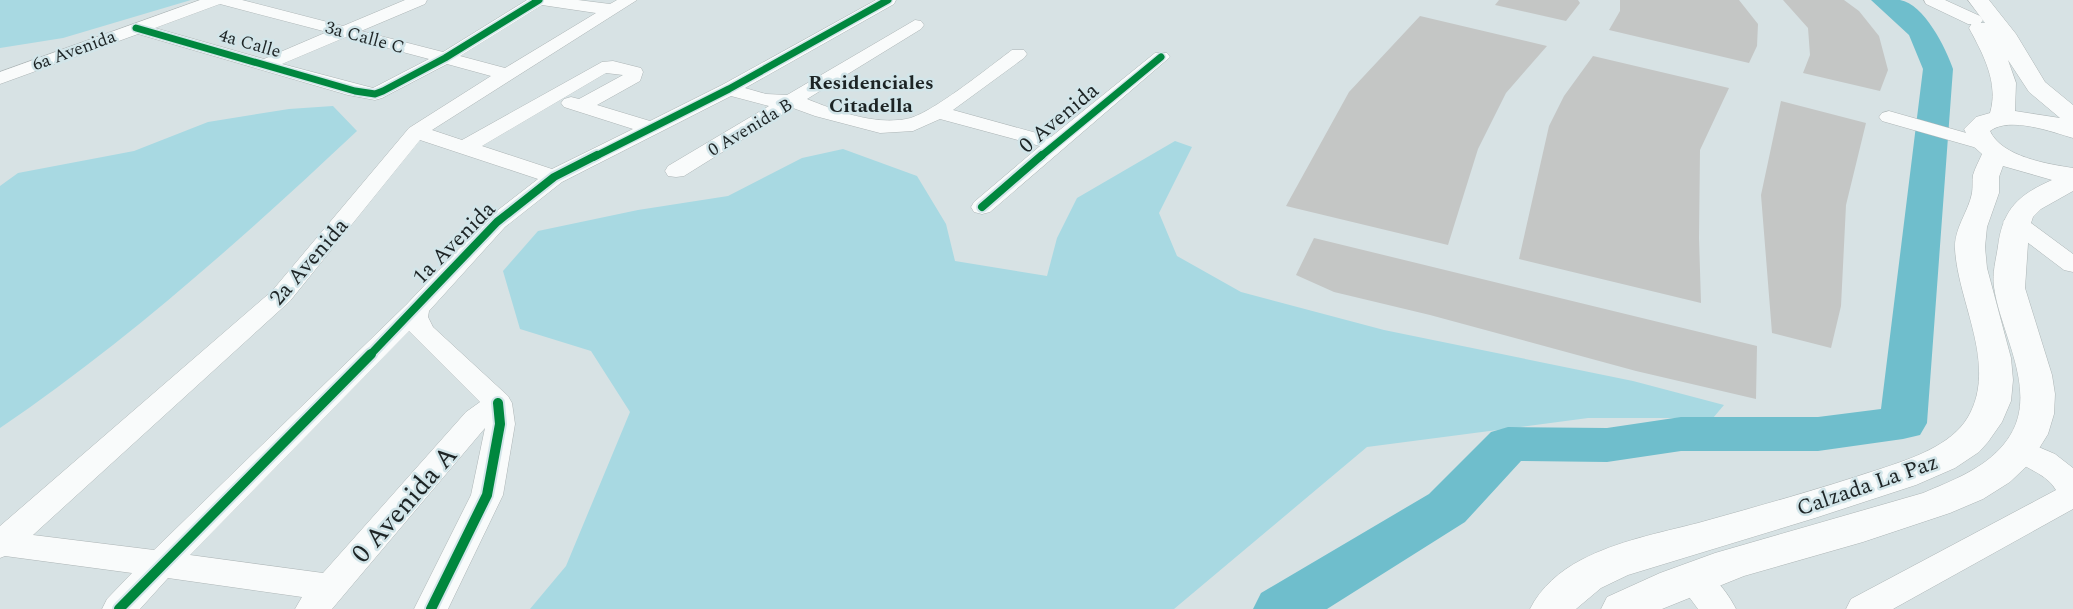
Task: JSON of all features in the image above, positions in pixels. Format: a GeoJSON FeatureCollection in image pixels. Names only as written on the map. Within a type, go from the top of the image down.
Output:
{"type":"FeatureCollection","features":[{"type":"Feature","properties":{"kind":"main road"},"geometry":{"type":"LineString","coordinates":[[1969,8],[2008,39],[2026,73],[2037,87],[2073,117]]}},
{"type":"Feature","properties":{"kind":"main road","name":"Calzada La Paz"},"geometry":{"type":"LineString","coordinates":[[1551,609],[1575,585],[1597,570],[1639,555],[1875,485],[1951,454],[1967,442],[1985,422],[1997,379],[1994,349],[1974,286],[1970,246],[1972,227],[1986,192],[1986,177],[1994,138],[2006,105],[2005,82],[1969,8]]}},
{"type":"Feature","properties":{"kind":"main road"},"geometry":{"type":"LineString","coordinates":[[1994,138],[2035,120],[2073,130]]}},
{"type":"Feature","properties":{"kind":"main road"},"geometry":{"type":"LineString","coordinates":[[1994,138],[2035,168],[2073,176]]}},
{"type":"Feature","properties":{"kind":"main road"},"geometry":{"type":"LineString","coordinates":[[2015,222],[2027,206],[2039,197],[2073,181]]}},
{"type":"Feature","properties":{"kind":"main road","name":"Calzada La Paz"},"geometry":{"type":"LineString","coordinates":[[1622,609],[1692,578],[1764,554],[1934,504],[1975,486],[2000,470],[2020,449],[2037,415],[2037,387],[2031,356],[2010,293],[2009,267],[2015,222]]}},
{"type":"Feature","properties":{"kind":"street","name":"6a Avenida"},"geometry":{"type":"LineString","coordinates":[[0,78],[216,0]]}},
{"type":"Feature","properties":{"kind":"street","name":"3a Calle C"},"geometry":{"type":"LineString","coordinates":[[222,0],[507,74]]}},
{"type":"Feature","properties":{"kind":"street"},"geometry":{"type":"LineString","coordinates":[[265,65],[419,0]]}},
{"type":"Feature","properties":{"kind":"street","name":"4a Calle"},"geometry":{"type":"LineString","coordinates":[[136,28],[355,91],[375,94],[445,58],[540,0]]}},
{"type":"Feature","properties":{"kind":"street"},"geometry":{"type":"LineString","coordinates":[[540,0],[621,5]]}},
{"type":"Feature","properties":{"kind":"street","name":"1a Avenida"},"geometry":{"type":"LineString","coordinates":[[119,609],[161,564],[416,309],[497,222],[554,177],[736,85],[888,0]]}},
{"type":"Feature","properties":{"kind":"street"},"geometry":{"type":"LineString","coordinates":[[1932,0],[1969,8]]}},
{"type":"Feature","properties":{"kind":"street"},"geometry":{"type":"LineString","coordinates":[[1941,0],[1969,8]]}},
{"type":"Feature","properties":{"kind":"street","name":"2a Avenida"},"geometry":{"type":"LineString","coordinates":[[1,544],[281,296],[416,132],[440,115],[621,5]]}},
{"type":"Feature","properties":{"kind":"street","name":"0 Avenida B"},"geometry":{"type":"LineString","coordinates":[[676,171],[915,25]]}},
{"type":"Feature","properties":{"kind":"street"},"geometry":{"type":"LineString","coordinates":[[736,85],[765,100],[793,101],[822,112],[880,127],[913,125],[938,112],[1018,54]]}},
{"type":"Feature","properties":{"kind":"street","name":"0 Avenida"},"geometry":{"type":"LineString","coordinates":[[982,207],[1161,57]]}},
{"type":"Feature","properties":{"kind":"street"},"geometry":{"type":"LineString","coordinates":[[464,148],[602,68],[613,67],[634,72],[633,77],[581,105]]}},
{"type":"Feature","properties":{"kind":"street"},"geometry":{"type":"LineString","coordinates":[[550,98],[581,105],[651,128]]}},
{"type":"Feature","properties":{"kind":"street"},"geometry":{"type":"LineString","coordinates":[[938,112],[1055,144]]}},
{"type":"Feature","properties":{"kind":"street"},"geometry":{"type":"LineString","coordinates":[[1889,117],[1912,121],[1954,137],[1994,138]]}},
{"type":"Feature","properties":{"kind":"street"},"geometry":{"type":"LineString","coordinates":[[416,132],[554,177]]}},
{"type":"Feature","properties":{"kind":"street"},"geometry":{"type":"LineString","coordinates":[[2015,222],[2073,265]]}},
{"type":"Feature","properties":{"kind":"street"},"geometry":{"type":"LineString","coordinates":[[416,309],[415,317],[422,331],[498,403],[500,424],[487,495],[431,609]]}},
{"type":"Feature","properties":{"kind":"street","name":"0 Avenida A"},"geometry":{"type":"LineString","coordinates":[[322,598],[476,419],[498,403]]}},
{"type":"Feature","properties":{"kind":"street"},"geometry":{"type":"LineString","coordinates":[[1863,609],[2073,495],[2071,486],[2052,467],[2020,449]]}},
{"type":"Feature","properties":{"kind":"street"},"geometry":{"type":"LineString","coordinates":[[1,544],[161,564],[322,598]]}},
{"type":"Feature","properties":{"kind":"street"},"geometry":{"type":"LineString","coordinates":[[1692,578],[1719,609]]}},
{"type":"Feature","properties":{"kind":"shaded area"},"geometry":{"type":"Polygon","coordinates":[[[0,0],[191,0],[63,38],[0,48],[0,0]]]}},
{"type":"Feature","properties":{"kind":"shaded area"},"geometry":{"type":"Polygon","coordinates":[[[333,106],[357,131],[184,287],[94,360],[0,428],[0,186],[18,173],[134,151],[208,122],[289,109],[333,106]]]}},
{"type":"Feature","properties":{"kind":"shaded area"},"geometry":{"type":"Polygon","coordinates":[[[1175,141],[1192,147],[1159,213],[1177,256],[1241,292],[1384,330],[1633,381],[1724,405],[1713,418],[1588,418],[1367,447],[1174,609],[530,609],[566,566],[630,412],[591,351],[520,329],[503,271],[538,231],[638,210],[728,196],[802,158],[843,149],[917,176],[946,224],[955,261],[1047,276],[1057,238],[1077,198],[1175,141]]]}},
{"type":"Feature","properties":{"kind":"building"},"geometry":{"type":"Polygon","coordinates":[[[1499,0],[1578,0],[1580,3],[1566,21],[1495,5],[1499,0]]]}},
{"type":"Feature","properties":{"kind":"building"},"geometry":{"type":"Polygon","coordinates":[[[1620,0],[1739,0],[1758,24],[1757,46],[1749,63],[1609,30],[1620,11],[1620,0]]]}},
{"type":"Feature","properties":{"kind":"building"},"geometry":{"type":"Polygon","coordinates":[[[1783,0],[1844,0],[1859,11],[1879,36],[1888,70],[1880,91],[1803,73],[1810,55],[1808,28],[1783,0]]]}},
{"type":"Feature","properties":{"kind":"building"},"geometry":{"type":"Polygon","coordinates":[[[1420,16],[1547,46],[1506,93],[1478,149],[1448,245],[1286,206],[1349,92],[1420,16]]]}},
{"type":"Feature","properties":{"kind":"building"},"geometry":{"type":"Polygon","coordinates":[[[1593,56],[1729,88],[1700,150],[1701,303],[1519,259],[1549,126],[1564,96],[1593,56]]]}},
{"type":"Feature","properties":{"kind":"building"},"geometry":{"type":"Polygon","coordinates":[[[1781,101],[1866,123],[1846,205],[1841,306],[1831,348],[1772,333],[1761,195],[1781,101]]]}},
{"type":"Feature","properties":{"kind":"building"},"geometry":{"type":"Polygon","coordinates":[[[1314,238],[1757,346],[1756,399],[1636,371],[1430,315],[1334,292],[1296,275],[1314,238]]]}},
{"type":"Feature","properties":{"kind":"waterway"},"geometry":{"type":"LineString","coordinates":[[1281,609],[1447,508],[1508,444],[1607,445],[1681,434],[1818,434],[1903,423],[1938,69],[1929,44],[1919,28],[1885,0]]}},
{"type":"Feature","properties":{"kind":"cycle path"},"geometry":{"type":"LineString","coordinates":[[136,28],[355,91],[375,94],[445,58],[539,0]]}},
{"type":"Feature","properties":{"kind":"cycle path"},"geometry":{"type":"LineString","coordinates":[[119,609],[161,564],[416,309],[497,222],[554,177],[729,89],[888,0]]}},
{"type":"Feature","properties":{"kind":"cycle path"},"geometry":{"type":"LineString","coordinates":[[982,207],[1161,57]]}},
{"type":"Feature","properties":{"kind":"cycle path"},"geometry":{"type":"LineString","coordinates":[[431,609],[487,495],[500,424],[498,403]]}},
{"type":"Feature","properties":{"kind":"district","name":"Residenciales Citadella"},"geometry":{"type":"Point","coordinates":[871,94]}}]}
